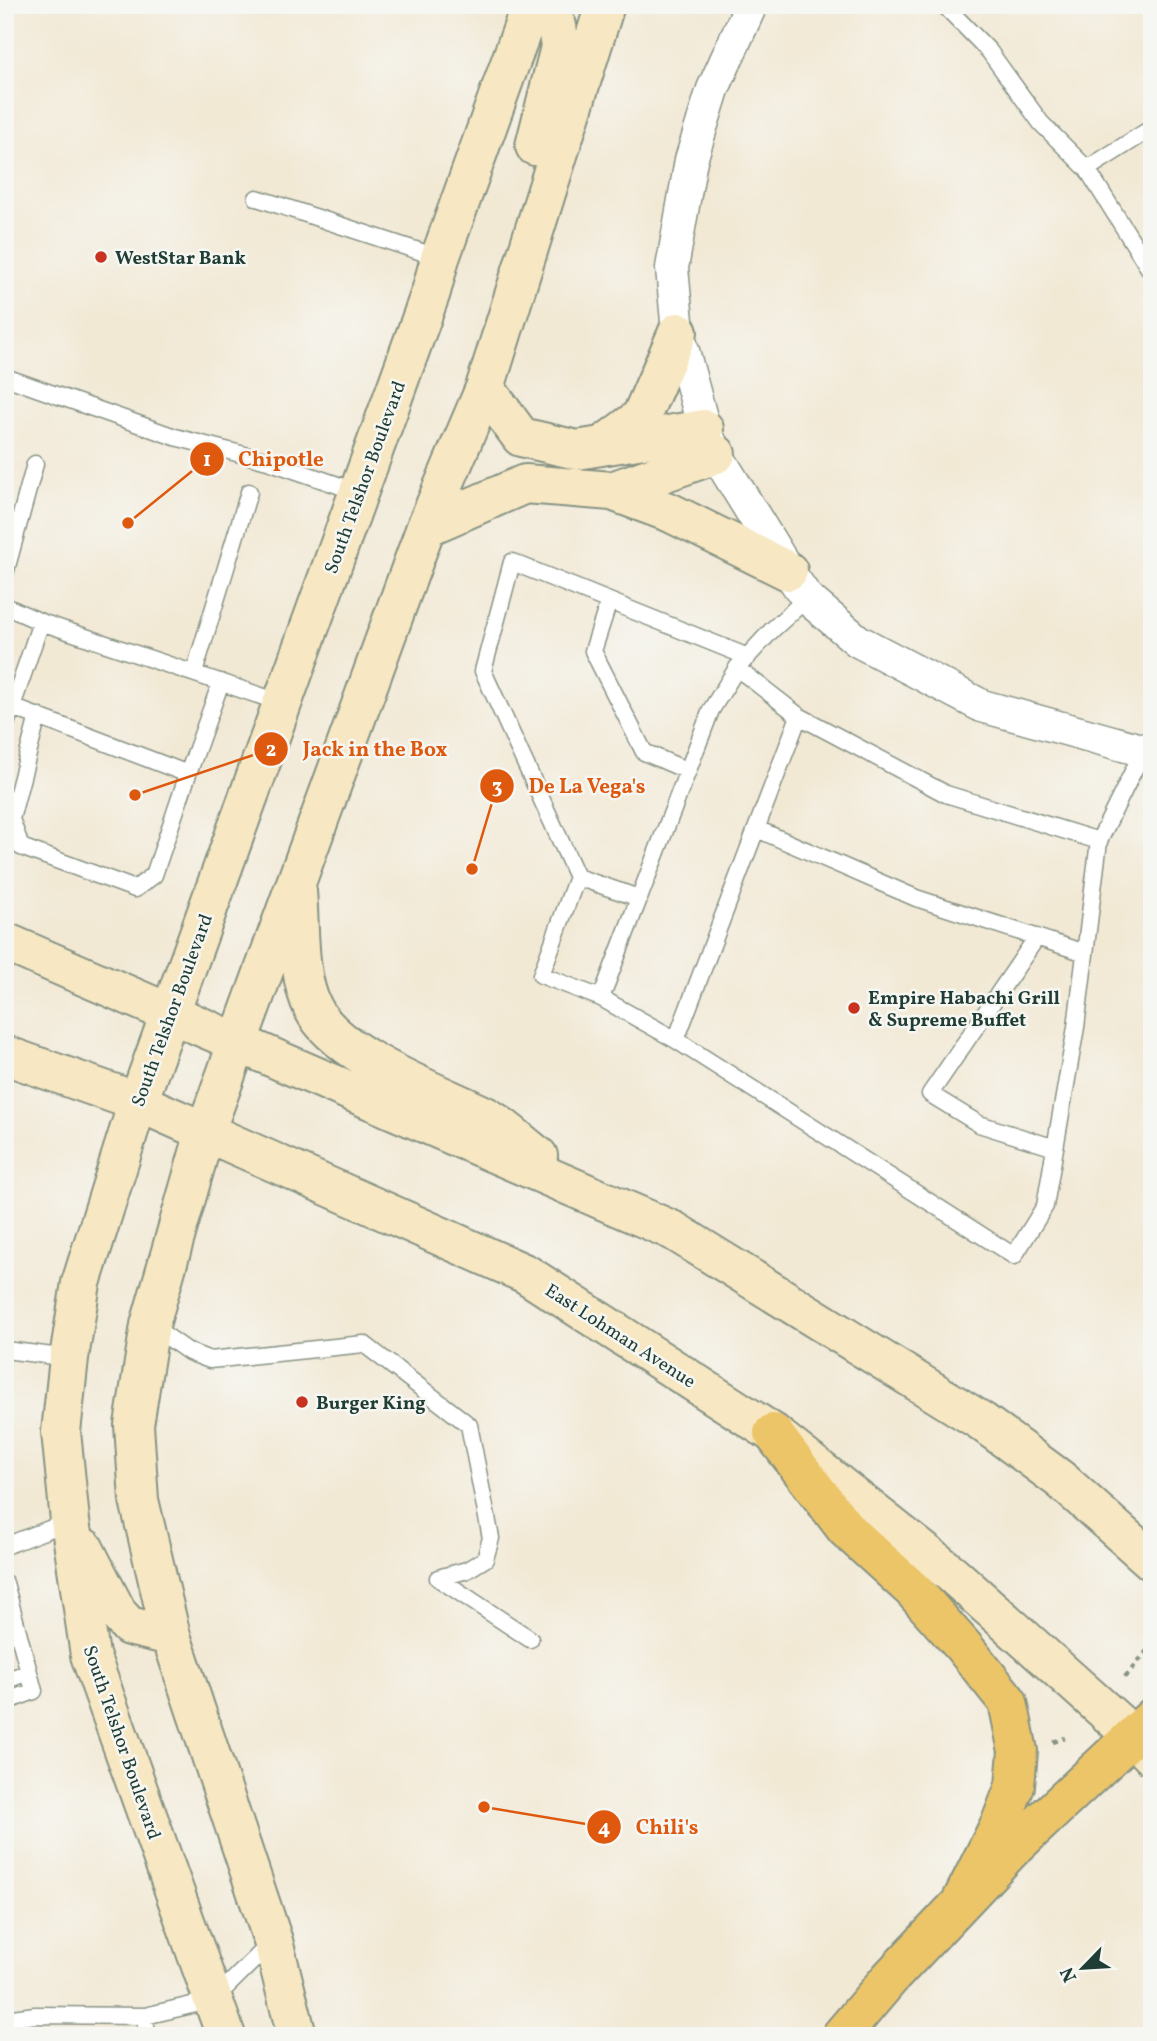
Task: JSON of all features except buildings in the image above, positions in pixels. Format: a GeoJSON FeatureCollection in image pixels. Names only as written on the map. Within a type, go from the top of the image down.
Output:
{"type":"FeatureCollection","features":[{"type":"Feature","properties":{"kind":"highway"},"geometry":{"type":"LineString","coordinates":[[773,1433],[846,1529],[913,1590],[1008,1702],[1018,1751],[1015,1786],[1001,1822],[960,1904]]}},
{"type":"Feature","properties":{"kind":"highway"},"geometry":{"type":"LineString","coordinates":[[841,2036],[890,1978],[1010,1851],[1146,1737]]}},
{"type":"Feature","properties":{"kind":"main road","name":"South Telshor Boulevard"},"geometry":{"type":"LineString","coordinates":[[226,2036],[90,1654],[69,1521],[61,1432],[69,1358],[81,1283],[138,1102],[531,5]]}},
{"type":"Feature","properties":{"kind":"main road"},"geometry":{"type":"LineString","coordinates":[[505,322],[500,273],[560,47],[557,26],[540,5]]}},
{"type":"Feature","properties":{"kind":"main road"},"geometry":{"type":"LineString","coordinates":[[297,2036],[273,1941],[171,1636],[139,1500],[134,1425],[150,1325],[205,1132],[425,527],[485,388],[604,5]]}},
{"type":"Feature","properties":{"kind":"main road"},"geometry":{"type":"LineString","coordinates":[[603,446],[641,417],[678,332]]}},
{"type":"Feature","properties":{"kind":"main road"},"geometry":{"type":"LineString","coordinates":[[485,388],[521,436],[577,450],[603,446],[710,441]]}},
{"type":"Feature","properties":{"kind":"main road"},"geometry":{"type":"LineString","coordinates":[[612,491],[710,441]]}},
{"type":"Feature","properties":{"kind":"main road"},"geometry":{"type":"LineString","coordinates":[[425,527],[525,484],[612,491],[671,513],[798,585]]}},
{"type":"Feature","properties":{"kind":"main road"},"geometry":{"type":"LineString","coordinates":[[296,881],[304,979],[312,1006],[324,1026],[369,1060],[490,1119],[581,1190]]}},
{"type":"Feature","properties":{"kind":"main road"},"geometry":{"type":"LineString","coordinates":[[6,943],[674,1231],[981,1422],[1061,1480],[1152,1561]]}},
{"type":"Feature","properties":{"kind":"main road","name":"East Lohman Avenue"},"geometry":{"type":"LineString","coordinates":[[5,1055],[138,1102],[526,1274],[773,1433],[952,1574],[1146,1737]]}},
{"type":"Feature","properties":{"kind":"main road"},"geometry":{"type":"LineString","coordinates":[[69,1521],[118,1614],[129,1626],[171,1636]]}},
{"type":"Feature","properties":{"kind":"street"},"geometry":{"type":"LineString","coordinates":[[751,5],[713,89],[691,160],[671,268],[678,332],[710,441],[798,585],[858,641],[982,706],[1148,752]]}},
{"type":"Feature","properties":{"kind":"lane"},"geometry":{"type":"LineString","coordinates":[[944,5],[989,51],[1041,123],[1087,169],[1152,273]]}},
{"type":"Feature","properties":{"kind":"lane"},"geometry":{"type":"LineString","coordinates":[[1087,169],[1152,128]]}},
{"type":"Feature","properties":{"kind":"lane"},"geometry":{"type":"LineString","coordinates":[[257,198],[440,258]]}},
{"type":"Feature","properties":{"kind":"lane"},"geometry":{"type":"LineString","coordinates":[[5,377],[175,437],[268,461],[358,492]]}},
{"type":"Feature","properties":{"kind":"lane"},"geometry":{"type":"LineString","coordinates":[[5,574],[35,464]]}},
{"type":"Feature","properties":{"kind":"lane"},"geometry":{"type":"LineString","coordinates":[[194,673],[249,492]]}},
{"type":"Feature","properties":{"kind":"lane"},"geometry":{"type":"LineString","coordinates":[[1099,841],[946,794],[800,716],[743,662],[609,601],[512,562],[482,671],[578,877],[541,975],[601,998],[676,1040],[1014,1256],[1045,1206],[1076,1027],[1099,841],[1148,752]]}},
{"type":"Feature","properties":{"kind":"lane"},"geometry":{"type":"LineString","coordinates":[[601,998],[711,710],[743,662],[772,630],[798,585]]}},
{"type":"Feature","properties":{"kind":"lane"},"geometry":{"type":"LineString","coordinates":[[609,601],[593,651],[644,752],[688,771]]}},
{"type":"Feature","properties":{"kind":"lane"},"geometry":{"type":"LineString","coordinates":[[5,606],[41,622],[282,703]]}},
{"type":"Feature","properties":{"kind":"lane"},"geometry":{"type":"LineString","coordinates":[[5,727],[41,622]]}},
{"type":"Feature","properties":{"kind":"lane"},"geometry":{"type":"LineString","coordinates":[[38,716],[11,819],[21,848],[135,890],[154,874],[221,682]]}},
{"type":"Feature","properties":{"kind":"lane"},"geometry":{"type":"LineString","coordinates":[[12,707],[188,774]]}},
{"type":"Feature","properties":{"kind":"lane"},"geometry":{"type":"LineString","coordinates":[[676,1040],[800,716]]}},
{"type":"Feature","properties":{"kind":"lane"},"geometry":{"type":"LineString","coordinates":[[757,829],[916,898],[1085,953]]}},
{"type":"Feature","properties":{"kind":"lane"},"geometry":{"type":"LineString","coordinates":[[578,877],[639,898]]}},
{"type":"Feature","properties":{"kind":"lane"},"geometry":{"type":"LineString","coordinates":[[1037,937],[930,1094],[979,1124],[1055,1148]]}},
{"type":"Feature","properties":{"kind":"lane"},"geometry":{"type":"LineString","coordinates":[[150,1325],[189,1352],[211,1360],[363,1344],[469,1425],[491,1538],[485,1559],[467,1570],[438,1578],[530,1639]]}},
{"type":"Feature","properties":{"kind":"lane"},"geometry":{"type":"LineString","coordinates":[[5,1350],[69,1358]]}},
{"type":"Feature","properties":{"kind":"lane"},"geometry":{"type":"LineString","coordinates":[[5,1546],[69,1521]]}},
{"type":"Feature","properties":{"kind":"lane"},"geometry":{"type":"LineString","coordinates":[[5,1583],[34,1692],[5,1702]]}},
{"type":"Feature","properties":{"kind":"lane"},"geometry":{"type":"LineString","coordinates":[[5,1681],[29,1672]]}},
{"type":"Feature","properties":{"kind":"lane"},"geometry":{"type":"LineString","coordinates":[[7,2017],[145,2016],[213,2000],[273,1941]]}},
{"type":"Feature","properties":{"kind":"lane"},"geometry":{"type":"LineString","coordinates":[[145,2016],[147,2036]]}},
{"type":"Feature","properties":{"kind":"path"},"geometry":{"type":"LineString","coordinates":[[1125,1677],[1152,1645]]}},
{"type":"Feature","properties":{"kind":"place","name":"WestStar Bank"},"geometry":{"type":"Point","coordinates":[101,257]}},
{"type":"Feature","properties":{"kind":"place","name":"Chipotle"},"geometry":{"type":"Point","coordinates":[128,523]}},
{"type":"Feature","properties":{"kind":"place","name":"Jack in the Box"},"geometry":{"type":"Point","coordinates":[135,795]}},
{"type":"Feature","properties":{"kind":"place","name":"De La Vega's"},"geometry":{"type":"Point","coordinates":[472,869]}},
{"type":"Feature","properties":{"kind":"place","name":"Empire Habachi Grill & Supreme Buffet"},"geometry":{"type":"Point","coordinates":[854,1008]}},
{"type":"Feature","properties":{"kind":"place","name":"Burger King"},"geometry":{"type":"Point","coordinates":[302,1402]}},
{"type":"Feature","properties":{"kind":"place","name":"Chili's"},"geometry":{"type":"Point","coordinates":[484,1807]}}]}
